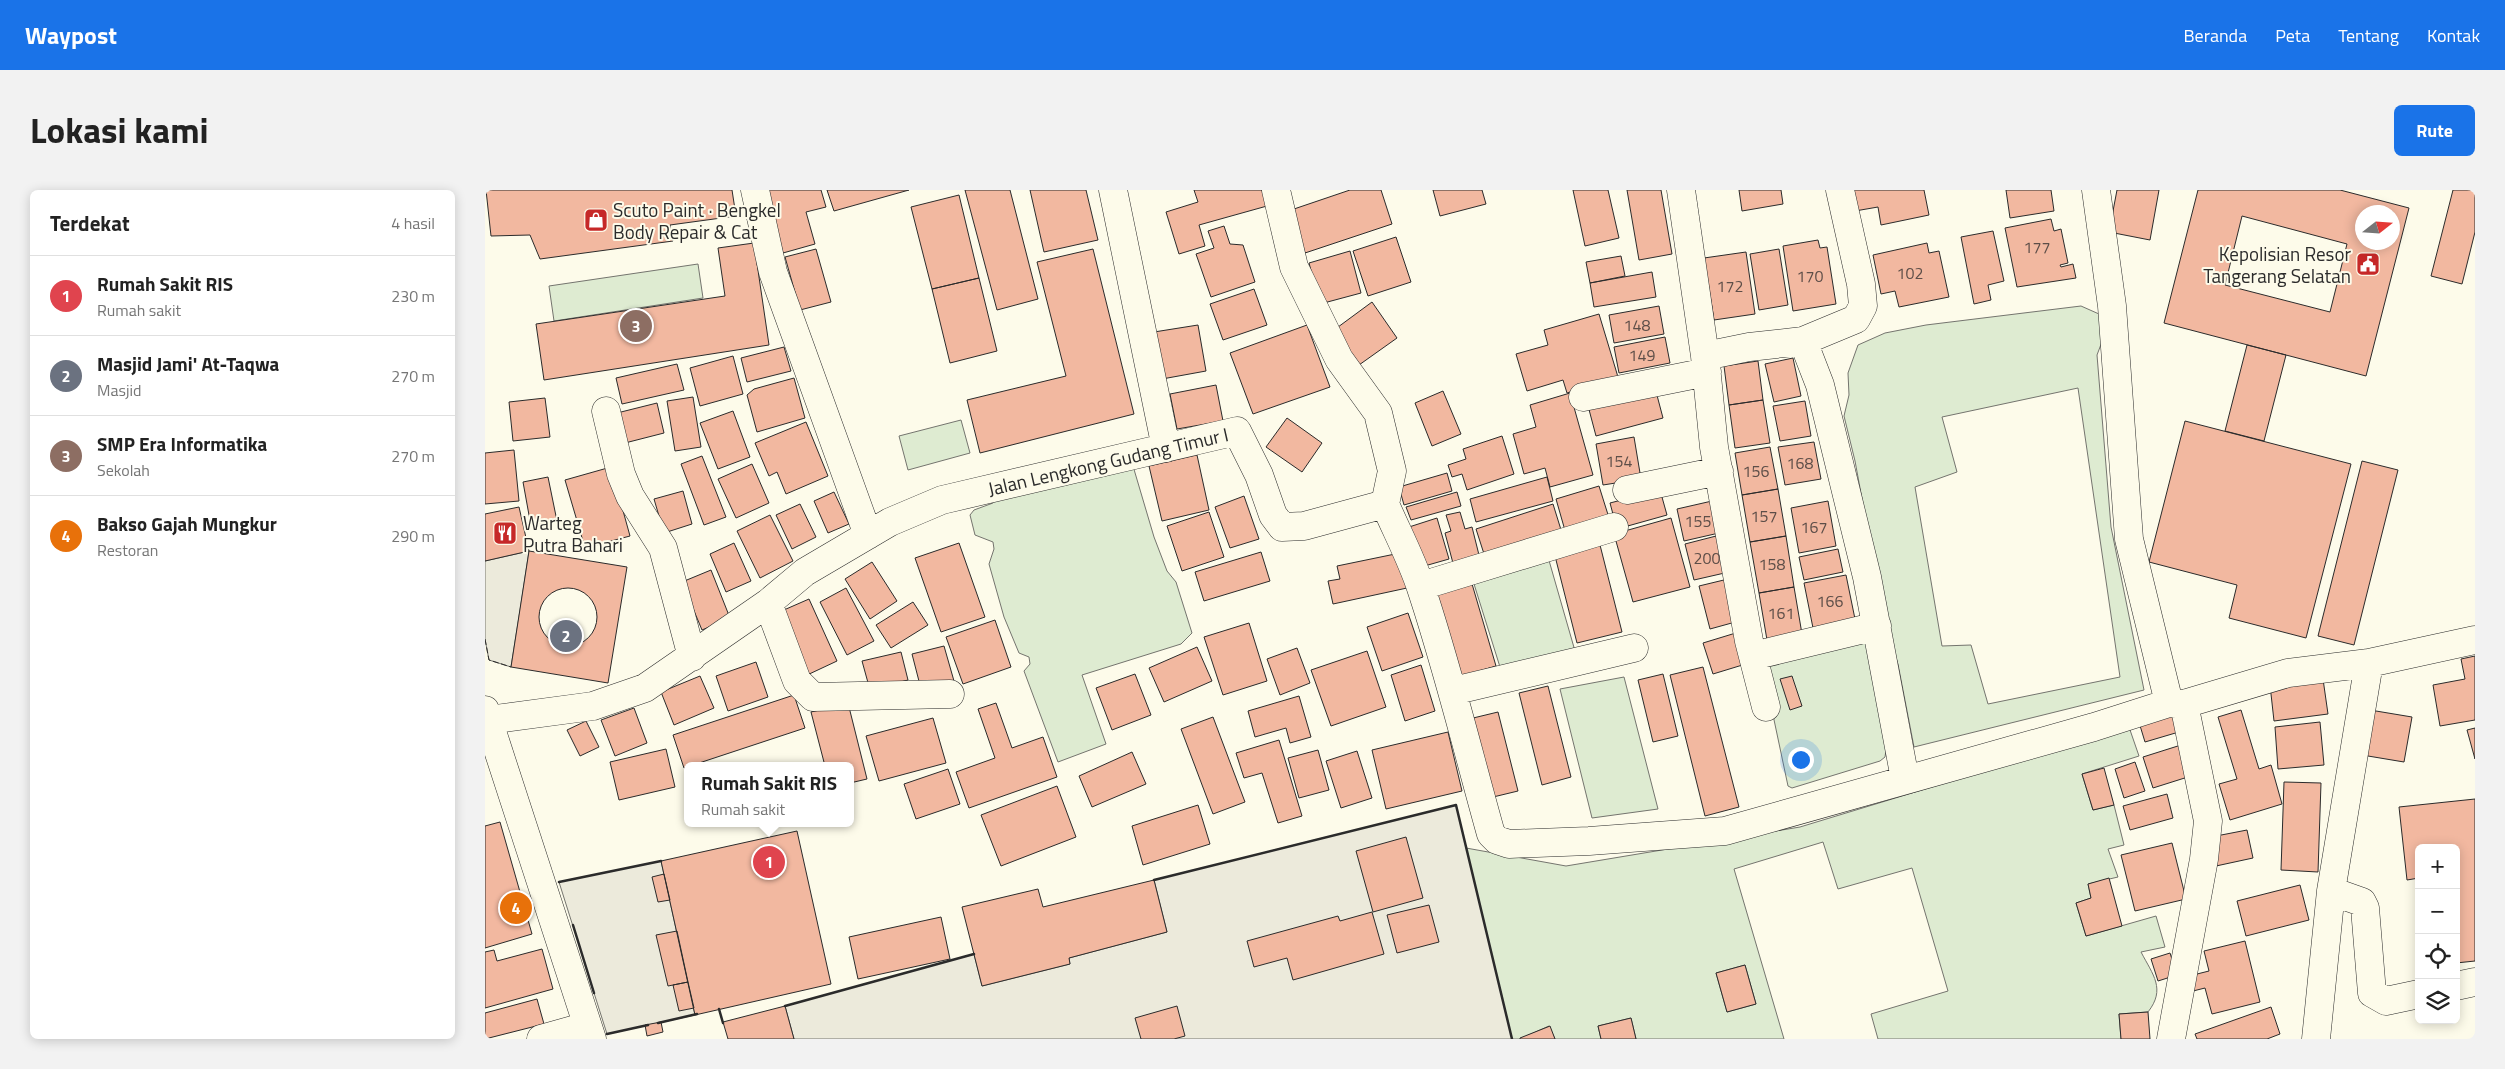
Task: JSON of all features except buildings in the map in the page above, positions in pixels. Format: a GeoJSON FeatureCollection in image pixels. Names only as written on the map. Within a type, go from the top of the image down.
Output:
{"type":"FeatureCollection","features":[{"type":"Feature","properties":{"kind":"street"},"geometry":{"type":"LineString","coordinates":[[755,190],[773,272],[868,535]]}},
{"type":"Feature","properties":{"kind":"street"},"geometry":{"type":"LineString","coordinates":[[1113,190],[1166,448]]}},
{"type":"Feature","properties":{"kind":"street"},"geometry":{"type":"LineString","coordinates":[[1276,190],[1294,268],[1339,359],[1378,413],[1392,471],[1385,504],[1421,586],[1453,691],[1459,721],[1491,834],[1497,840],[1509,844],[1589,841],[1725,831],[2288,673],[2369,663],[2475,640]]}},
{"type":"Feature","properties":{"kind":"street"},"geometry":{"type":"LineString","coordinates":[[1681,190],[1706,364],[1714,447],[1753,656],[1766,707]]}},
{"type":"Feature","properties":{"kind":"street"},"geometry":{"type":"LineString","coordinates":[[1583,396],[1706,364],[1749,347],[1803,341],[1856,319],[1863,306],[1861,284],[1840,190]]}},
{"type":"Feature","properties":{"kind":"street"},"geometry":{"type":"LineString","coordinates":[[2096,190],[2112,306],[2129,539],[2177,704],[2208,821],[2204,859],[2171,1039]]}},
{"type":"Feature","properties":{"kind":"street"},"geometry":{"type":"LineString","coordinates":[[1803,341],[1820,385],[1867,576],[1905,779]]}},
{"type":"Feature","properties":{"kind":"street"},"geometry":{"type":"LineString","coordinates":[[606,411],[621,474],[630,496],[663,548],[692,657]]}},
{"type":"Feature","properties":{"kind":"street","name":"Jalan Lengkong Gudang Timur I"},"geometry":{"type":"LineString","coordinates":[[486,715],[593,706],[645,688],[768,603],[805,572],[890,522],[942,500],[1071,468],[1237,431],[1259,476],[1273,515],[1282,527],[1304,526],[1385,504]]}},
{"type":"Feature","properties":{"kind":"street"},"geometry":{"type":"LineString","coordinates":[[1627,490],[1719,471]]}},
{"type":"Feature","properties":{"kind":"street"},"geometry":{"type":"LineString","coordinates":[[1421,586],[1613,527]]}},
{"type":"Feature","properties":{"kind":"street"},"geometry":{"type":"LineString","coordinates":[[768,603],[797,681],[813,697],[950,694]]}},
{"type":"Feature","properties":{"kind":"street"},"geometry":{"type":"LineString","coordinates":[[1753,656],[1877,626]]}},
{"type":"Feature","properties":{"kind":"street"},"geometry":{"type":"LineString","coordinates":[[1453,691],[1634,648]]}},
{"type":"Feature","properties":{"kind":"street"},"geometry":{"type":"LineString","coordinates":[[2316,1039],[2331,891],[2369,663]]}},
{"type":"Feature","properties":{"kind":"street"},"geometry":{"type":"LineString","coordinates":[[486,715],[589,1032],[541,1039]]}},
{"type":"Feature","properties":{"kind":"street"},"geometry":{"type":"LineString","coordinates":[[2331,891],[2362,902],[2365,908],[2372,993],[2386,1001],[2415,995]]}},
{"type":"Feature","properties":{"kind":"street"},"geometry":{"type":"LineString","coordinates":[[2460,985],[2475,982]]}},
{"type":"Feature","properties":{"kind":"green space"},"geometry":{"type":"Polygon","coordinates":[[[698,264],[703,298],[554,321],[549,286],[698,264]]]}},
{"type":"Feature","properties":{"kind":"green space"},"geometry":{"type":"Polygon","coordinates":[[[2081,306],[2099,314],[2103,339],[2097,355],[2111,527],[2144,690],[1914,747],[1898,664],[1886,628],[1855,461],[1844,416],[1849,395],[1848,373],[1858,345],[1885,333],[1926,325],[2081,306]],[[2078,388],[1942,417],[1957,472],[1915,487],[1942,646],[1971,645],[1988,704],[2120,677],[2078,388]]]}},
{"type":"Feature","properties":{"kind":"green space"},"geometry":{"type":"Polygon","coordinates":[[[961,420],[970,453],[908,470],[899,436],[961,420]]]}},
{"type":"Feature","properties":{"kind":"green space"},"geometry":{"type":"Polygon","coordinates":[[[1133,466],[1154,537],[1167,571],[1176,582],[1192,633],[1181,644],[1082,675],[1106,744],[1058,762],[1024,671],[1030,664],[1029,657],[1019,653],[1004,617],[989,564],[994,549],[993,542],[975,535],[970,515],[974,510],[993,503],[994,497],[1133,466]]]}},
{"type":"Feature","properties":{"kind":"green space"},"geometry":{"type":"Polygon","coordinates":[[[1548,557],[1575,651],[1500,667],[1474,584],[1548,557]]]}},
{"type":"Feature","properties":{"kind":"green space"},"geometry":{"type":"Polygon","coordinates":[[[1868,639],[1886,750],[1885,757],[1880,761],[1792,788],[1788,786],[1762,663],[1868,639]]]}},
{"type":"Feature","properties":{"kind":"green space"},"geometry":{"type":"Polygon","coordinates":[[[1624,677],[1658,809],[1592,818],[1560,689],[1624,677]]]}},
{"type":"Feature","properties":{"kind":"green space"},"geometry":{"type":"Polygon","coordinates":[[[2129,727],[2139,756],[2082,774],[2093,810],[2114,805],[2124,845],[2108,849],[2118,877],[2088,884],[2091,898],[2076,903],[2086,936],[2156,916],[2165,947],[2141,952],[2156,982],[2157,989],[2153,1004],[2148,1012],[2119,1014],[2121,1039],[1878,1039],[1871,1014],[1948,991],[1912,868],[1838,889],[1823,842],[1734,869],[1784,1039],[1636,1039],[1631,1018],[1598,1026],[1601,1039],[1555,1039],[1549,1026],[1520,1039],[1512,1039],[1466,848],[1566,866],[1800,827],[2129,727]],[[1745,965],[1716,973],[1727,1012],[1756,1004],[1745,965]]]}},
{"type":"Feature","properties":{"kind":"shaded area"},"geometry":{"type":"Polygon","coordinates":[[[529,551],[511,667],[489,660],[485,639],[485,561],[529,551]]]}},
{"type":"Feature","properties":{"kind":"shaded area"},"geometry":{"type":"Polygon","coordinates":[[[1456,805],[1512,1039],[794,1039],[785,1006],[974,954],[982,986],[1070,964],[1069,958],[1167,932],[1154,880],[1456,805]]]}},
{"type":"Feature","properties":{"kind":"shaded area"},"geometry":{"type":"Polygon","coordinates":[[[661,861],[695,1015],[607,1034],[559,882],[661,861]]]}},
{"type":"Feature","properties":{"kind":"fence"},"geometry":{"type":"LineString","coordinates":[[485,639],[489,660],[511,667]]}},
{"type":"Feature","properties":{"kind":"wall"},"geometry":{"type":"LineString","coordinates":[[1154,880],[1456,805],[1512,1039]]}},
{"type":"Feature","properties":{"kind":"wall"},"geometry":{"type":"LineString","coordinates":[[559,882],[661,861]]}},
{"type":"Feature","properties":{"kind":"wall"},"geometry":{"type":"LineString","coordinates":[[573,925],[594,993]]}},
{"type":"Feature","properties":{"kind":"wall"},"geometry":{"type":"LineString","coordinates":[[785,1006],[974,954]]}},
{"type":"Feature","properties":{"kind":"wall"},"geometry":{"type":"LineString","coordinates":[[719,1009],[723,1023]]}},
{"type":"Feature","properties":{"kind":"wall"},"geometry":{"type":"LineString","coordinates":[[658,1023],[697,1014]]}},
{"type":"Feature","properties":{"kind":"wall"},"geometry":{"type":"LineString","coordinates":[[607,1034],[648,1025]]}},
{"type":"Feature","properties":{"kind":"place","name":"Scuto Paint · Bengkel Body Repair & Cat"},"geometry":{"type":"Point","coordinates":[596,220]}},
{"type":"Feature","properties":{"kind":"place","name":"Kepolisian Resor Tangerang Selatan"},"geometry":{"type":"Point","coordinates":[2368,264]}},
{"type":"Feature","properties":{"kind":"place","name":"SMP Era Informatika"},"geometry":{"type":"Point","coordinates":[636,326]}},
{"type":"Feature","properties":{"kind":"place","name":"Warteg Putra Bahari"},"geometry":{"type":"Point","coordinates":[505,533]}},
{"type":"Feature","properties":{"kind":"place","name":"Masjid Jami' At-Taqwa"},"geometry":{"type":"Point","coordinates":[566,636]}},
{"type":"Feature","properties":{"kind":"place","name":"Rumah Sakit RIS"},"geometry":{"type":"Point","coordinates":[769,862]}},
{"type":"Feature","properties":{"kind":"place","name":"Bakso Gajah Mungkur"},"geometry":{"type":"Point","coordinates":[516,908]}}]}
